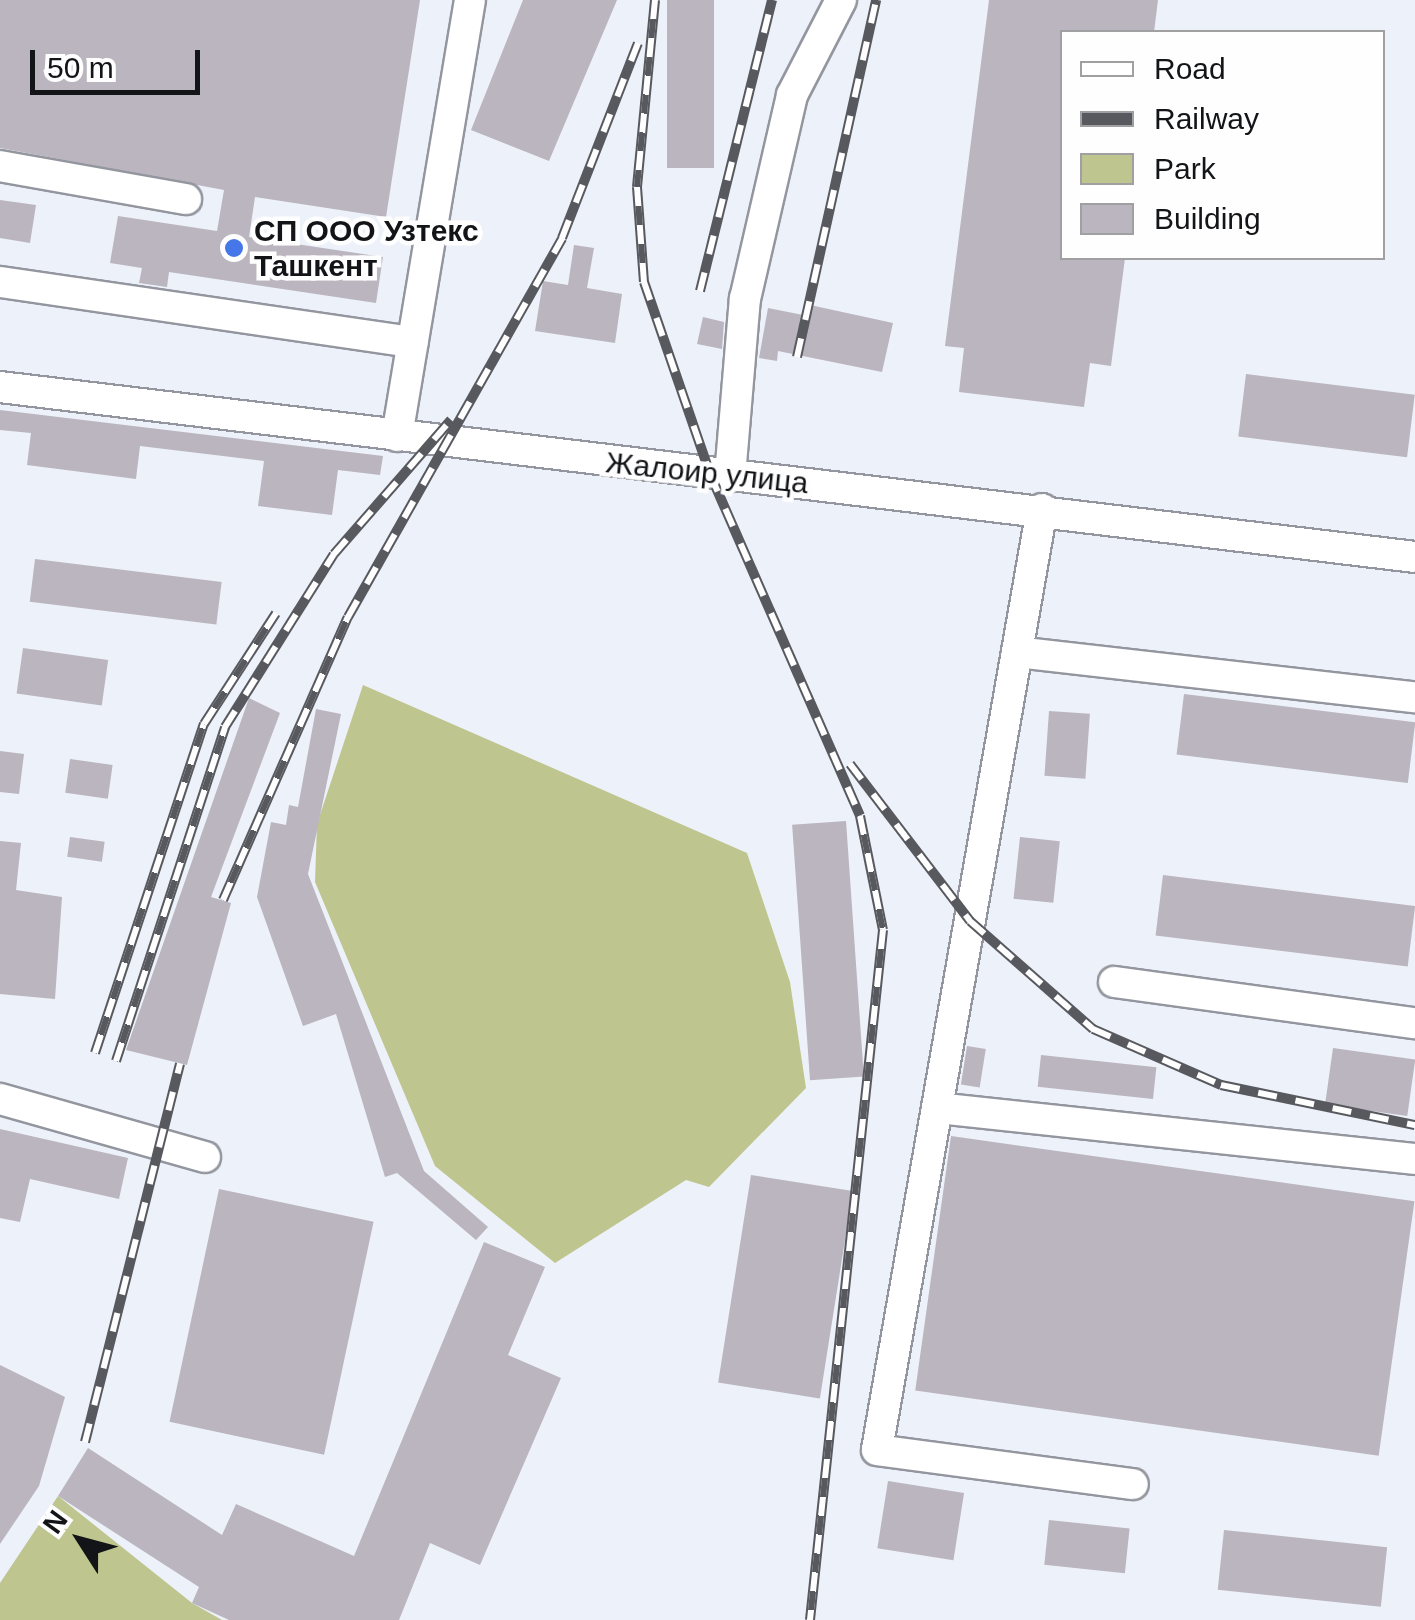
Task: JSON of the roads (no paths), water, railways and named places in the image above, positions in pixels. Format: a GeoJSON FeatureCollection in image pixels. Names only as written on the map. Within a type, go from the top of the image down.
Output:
{"type":"FeatureCollection","features":[{"type":"Feature","properties":{"kind":"street"},"geometry":{"type":"LineString","coordinates":[[397,436],[470,0]]}},
{"type":"Feature","properties":{"kind":"street"},"geometry":{"type":"LineString","coordinates":[[730,476],[744,299],[792,95],[841,0]]}},
{"type":"Feature","properties":{"kind":"street"},"geometry":{"type":"LineString","coordinates":[[0,166],[186,200]]}},
{"type":"Feature","properties":{"kind":"street"},"geometry":{"type":"LineString","coordinates":[[0,282],[413,342]]}},
{"type":"Feature","properties":{"kind":"street","name":"Жалоир улица"},"geometry":{"type":"LineString","coordinates":[[0,387],[730,476],[1042,509],[1415,557]]}},
{"type":"Feature","properties":{"kind":"street"},"geometry":{"type":"LineString","coordinates":[[1042,509],[877,1450],[1133,1484]]}},
{"type":"Feature","properties":{"kind":"street"},"geometry":{"type":"LineString","coordinates":[[1017,652],[1415,698]]}},
{"type":"Feature","properties":{"kind":"street"},"geometry":{"type":"LineString","coordinates":[[1114,982],[1415,1023]]}},
{"type":"Feature","properties":{"kind":"street"},"geometry":{"type":"LineString","coordinates":[[0,1099],[205,1157]]}},
{"type":"Feature","properties":{"kind":"street"},"geometry":{"type":"LineString","coordinates":[[937,1108],[1415,1159]]}},
{"type":"Feature","properties":{"kind":"railway"},"geometry":{"type":"LineString","coordinates":[[655,0],[637,187],[644,282],[710,474],[860,816],[883,930],[810,1620]]}},
{"type":"Feature","properties":{"kind":"railway"},"geometry":{"type":"LineString","coordinates":[[700,291],[772,0]]}},
{"type":"Feature","properties":{"kind":"railway"},"geometry":{"type":"LineString","coordinates":[[797,357],[876,0]]}},
{"type":"Feature","properties":{"kind":"railway"},"geometry":{"type":"LineString","coordinates":[[223,900],[348,617],[562,238],[638,43]]}},
{"type":"Feature","properties":{"kind":"railway"},"geometry":{"type":"LineString","coordinates":[[116,1061],[225,727],[334,554],[451,420]]}},
{"type":"Feature","properties":{"kind":"railway"},"geometry":{"type":"LineString","coordinates":[[95,1053],[204,724],[276,613]]}},
{"type":"Feature","properties":{"kind":"railway"},"geometry":{"type":"LineString","coordinates":[[850,764],[970,921],[1093,1029],[1221,1085],[1415,1125]]}},
{"type":"Feature","properties":{"kind":"railway"},"geometry":{"type":"LineString","coordinates":[[85,1442],[180,1064]]}},
{"type":"Feature","properties":{"kind":"place","name":"СП ООО Узтекс Ташкент"},"geometry":{"type":"Point","coordinates":[234,248]}}]}
